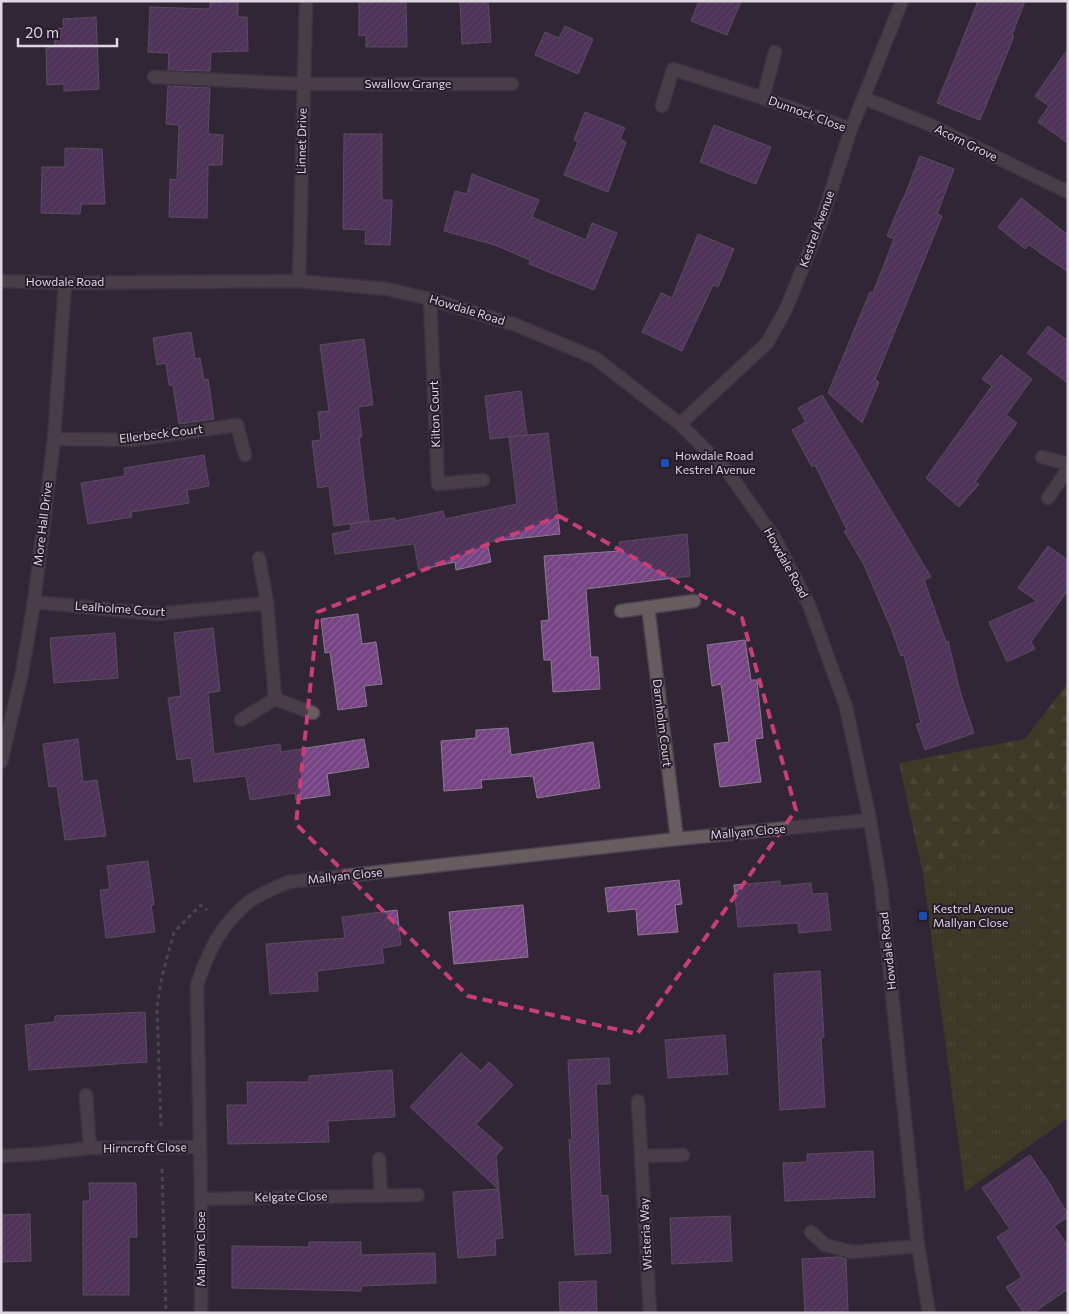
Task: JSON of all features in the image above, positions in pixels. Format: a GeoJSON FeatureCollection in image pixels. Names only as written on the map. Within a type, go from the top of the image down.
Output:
{"type":"FeatureCollection","features":[{"type":"Feature","properties":{"kind":"street","name":"Linnet Drive"},"geometry":{"type":"LineString","coordinates":[[299,281],[306,1]]}},
{"type":"Feature","properties":{"kind":"street","name":"Kestrel Avenue"},"geometry":{"type":"LineString","coordinates":[[680,424],[767,342],[786,309],[821,222],[852,129],[902,1]]}},
{"type":"Feature","properties":{"kind":"street","name":"Dunnock Close"},"geometry":{"type":"LineString","coordinates":[[763,98],[776,52]]}},
{"type":"Feature","properties":{"kind":"street","name":"Dunnock Close"},"geometry":{"type":"LineString","coordinates":[[662,106],[674,69],[852,129]]}},
{"type":"Feature","properties":{"kind":"street","name":"Swallow Grange"},"geometry":{"type":"LineString","coordinates":[[154,77],[304,84],[512,84]]}},
{"type":"Feature","properties":{"kind":"street","name":"Acorn Grove"},"geometry":{"type":"LineString","coordinates":[[864,98],[928,124],[1068,192]]}},
{"type":"Feature","properties":{"kind":"street","name":"Howdale Road"},"geometry":{"type":"LineString","coordinates":[[1,281],[64,283],[299,281],[387,289],[430,299],[516,326],[595,358],[680,424],[728,472],[774,537],[809,605],[846,707],[870,820],[881,887],[918,1246],[929,1313]]}},
{"type":"Feature","properties":{"kind":"street","name":"More Hall Drive"},"geometry":{"type":"LineString","coordinates":[[1,762],[5,754],[22,672],[34,602],[54,439],[64,283]]}},
{"type":"Feature","properties":{"kind":"street","name":"Kilton Court"},"geometry":{"type":"LineString","coordinates":[[430,299],[438,484],[483,480]]}},
{"type":"Feature","properties":{"kind":"street","name":"Ellerbeck Court"},"geometry":{"type":"LineString","coordinates":[[54,439],[133,440],[237,424],[245,455]]}},
{"type":"Feature","properties":{"kind":"street"},"geometry":{"type":"LineString","coordinates":[[1042,457],[1068,464]]}},
{"type":"Feature","properties":{"kind":"street"},"geometry":{"type":"LineString","coordinates":[[1048,498],[1068,469]]}},
{"type":"Feature","properties":{"kind":"street"},"geometry":{"type":"LineString","coordinates":[[259,558],[266,603],[275,699]]}},
{"type":"Feature","properties":{"kind":"street"},"geometry":{"type":"LineString","coordinates":[[621,611],[694,601]]}},
{"type":"Feature","properties":{"kind":"street","name":"Lealholme Court"},"geometry":{"type":"LineString","coordinates":[[34,602],[157,614],[266,603]]}},
{"type":"Feature","properties":{"kind":"street","name":"Darnholm Court"},"geometry":{"type":"LineString","coordinates":[[648,607],[677,839]]}},
{"type":"Feature","properties":{"kind":"street"},"geometry":{"type":"LineString","coordinates":[[275,699],[313,713]]}},
{"type":"Feature","properties":{"kind":"street"},"geometry":{"type":"LineString","coordinates":[[241,720],[275,699]]}},
{"type":"Feature","properties":{"kind":"street","name":"Mallyan Close"},"geometry":{"type":"LineString","coordinates":[[201,1313],[198,985],[208,954],[226,924],[251,900],[288,882],[677,839],[870,820]]}},
{"type":"Feature","properties":{"kind":"street","name":"Hirncroft Close"},"geometry":{"type":"LineString","coordinates":[[86,1095],[90,1148]]}},
{"type":"Feature","properties":{"kind":"street","name":"Wisteria Way"},"geometry":{"type":"LineString","coordinates":[[638,1100],[650,1313]]}},
{"type":"Feature","properties":{"kind":"street","name":"Hirncroft Close"},"geometry":{"type":"LineString","coordinates":[[1,1156],[90,1148],[200,1147]]}},
{"type":"Feature","properties":{"kind":"street"},"geometry":{"type":"LineString","coordinates":[[641,1156],[683,1155]]}},
{"type":"Feature","properties":{"kind":"street"},"geometry":{"type":"LineString","coordinates":[[379,1159],[381,1196]]}},
{"type":"Feature","properties":{"kind":"street","name":"Kelgate Close"},"geometry":{"type":"LineString","coordinates":[[201,1199],[418,1195]]}},
{"type":"Feature","properties":{"kind":"street"},"geometry":{"type":"LineString","coordinates":[[811,1232],[825,1244],[852,1252],[918,1246]]}},
{"type":"Feature","properties":{"kind":"path"},"geometry":{"type":"LineString","coordinates":[[166,1313],[157,1007],[162,976],[174,932],[201,906],[226,924]]}},
{"type":"Feature","properties":{"kind":"highlighted area"},"geometry":{"type":"Polygon","coordinates":[[[559,516],[742,618],[796,810],[637,1034],[468,996],[296,824],[318,612],[559,516]]]}},
{"type":"Feature","properties":{"kind":"green space"},"geometry":{"type":"Polygon","coordinates":[[[1068,683],[1068,794],[1049,811],[923,874],[899,763],[1025,739],[1068,683]]]}},
{"type":"Feature","properties":{"kind":"green space"},"geometry":{"type":"Polygon","coordinates":[[[1068,794],[1068,1118],[965,1192],[923,874],[1049,811],[1068,794]]]}},
{"type":"Feature","properties":{"kind":"building"},"geometry":{"type":"Polygon","coordinates":[[[238,1],[238,17],[247,17],[248,51],[211,52],[210,71],[168,70],[169,53],[148,52],[150,7],[210,9],[210,2],[238,1]]]}},
{"type":"Feature","properties":{"kind":"building"},"geometry":{"type":"Polygon","coordinates":[[[359,1],[406,1],[407,47],[366,47],[366,35],[359,36],[359,1]]]}},
{"type":"Feature","properties":{"kind":"building"},"geometry":{"type":"Polygon","coordinates":[[[460,1],[488,1],[491,42],[462,44],[460,1]]]}},
{"type":"Feature","properties":{"kind":"building"},"geometry":{"type":"Polygon","coordinates":[[[699,1],[741,1],[727,35],[691,21],[699,1]]]}},
{"type":"Feature","properties":{"kind":"building"},"geometry":{"type":"Polygon","coordinates":[[[978,1],[1025,1],[1012,35],[1014,36],[980,120],[937,103],[978,1]]]}},
{"type":"Feature","properties":{"kind":"building"},"geometry":{"type":"Polygon","coordinates":[[[96,17],[99,89],[64,91],[64,84],[47,85],[46,48],[55,47],[54,29],[64,28],[63,19],[96,17]]]}},
{"type":"Feature","properties":{"kind":"building"},"geometry":{"type":"Polygon","coordinates":[[[565,26],[593,39],[578,74],[535,55],[545,32],[559,38],[565,26]]]}},
{"type":"Feature","properties":{"kind":"building"},"geometry":{"type":"Polygon","coordinates":[[[1068,49],[1068,143],[1038,122],[1049,106],[1035,96],[1068,49]]]}},
{"type":"Feature","properties":{"kind":"building"},"geometry":{"type":"Polygon","coordinates":[[[168,86],[210,88],[208,134],[223,135],[222,165],[208,165],[207,218],[169,217],[170,179],[177,180],[179,125],[166,124],[168,86]]]}},
{"type":"Feature","properties":{"kind":"building"},"geometry":{"type":"Polygon","coordinates":[[[585,112],[625,128],[620,139],[626,142],[608,192],[564,175],[578,142],[574,140],[585,112]]]}},
{"type":"Feature","properties":{"kind":"building"},"geometry":{"type":"Polygon","coordinates":[[[714,125],[771,147],[756,184],[700,162],[714,125]]]}},
{"type":"Feature","properties":{"kind":"building"},"geometry":{"type":"Polygon","coordinates":[[[344,134],[382,134],[382,200],[392,200],[390,245],[365,244],[366,230],[343,229],[344,134]]]}},
{"type":"Feature","properties":{"kind":"building"},"geometry":{"type":"Polygon","coordinates":[[[65,148],[102,149],[105,204],[81,204],[80,214],[41,213],[42,167],[65,167],[65,148]]]}},
{"type":"Feature","properties":{"kind":"building"},"geometry":{"type":"Polygon","coordinates":[[[920,156],[954,169],[937,214],[942,216],[875,380],[879,382],[862,423],[828,393],[870,292],[873,293],[894,239],[887,236],[920,156]]]}},
{"type":"Feature","properties":{"kind":"building"},"geometry":{"type":"Polygon","coordinates":[[[472,174],[539,200],[532,217],[586,240],[592,223],[617,233],[594,290],[529,264],[530,260],[495,245],[444,231],[455,191],[467,194],[472,174]]]}},
{"type":"Feature","properties":{"kind":"building"},"geometry":{"type":"Polygon","coordinates":[[[1021,198],[1068,235],[1068,272],[1029,245],[1025,249],[998,227],[1021,198]]]}},
{"type":"Feature","properties":{"kind":"building"},"geometry":{"type":"Polygon","coordinates":[[[698,234],[734,249],[718,287],[713,285],[682,351],[642,332],[661,293],[672,298],[698,234]]]}},
{"type":"Feature","properties":{"kind":"building"},"geometry":{"type":"Polygon","coordinates":[[[1048,326],[1068,341],[1068,383],[1027,353],[1048,326]]]}},
{"type":"Feature","properties":{"kind":"building"},"geometry":{"type":"Polygon","coordinates":[[[191,332],[195,359],[200,358],[204,380],[208,379],[214,419],[179,424],[173,385],[169,385],[166,363],[157,365],[153,338],[191,332]]]}},
{"type":"Feature","properties":{"kind":"building"},"geometry":{"type":"Polygon","coordinates":[[[364,339],[373,405],[358,407],[362,437],[359,437],[369,521],[334,526],[329,486],[318,488],[312,441],[321,440],[318,412],[329,411],[320,345],[364,339]]]}},
{"type":"Feature","properties":{"kind":"building"},"geometry":{"type":"Polygon","coordinates":[[[1001,355],[1032,379],[1006,415],[1017,423],[975,482],[979,484],[959,507],[926,478],[992,386],[982,379],[1001,355]]]}},
{"type":"Feature","properties":{"kind":"building"},"geometry":{"type":"Polygon","coordinates":[[[521,391],[527,435],[490,439],[485,396],[521,391]]]}},
{"type":"Feature","properties":{"kind":"building"},"geometry":{"type":"Polygon","coordinates":[[[822,395],[931,577],[924,580],[946,642],[948,641],[961,695],[974,733],[925,750],[916,724],[921,723],[904,655],[901,656],[863,563],[844,531],[847,530],[815,465],[812,467],[792,430],[806,422],[798,408],[822,395]]]}},
{"type":"Feature","properties":{"kind":"building"},"geometry":{"type":"Polygon","coordinates":[[[548,433],[560,534],[487,542],[491,562],[456,570],[455,562],[419,570],[414,544],[335,554],[332,534],[351,530],[350,524],[395,518],[395,521],[443,511],[445,519],[517,504],[509,437],[548,433]]]}},
{"type":"Feature","properties":{"kind":"building"},"geometry":{"type":"Polygon","coordinates":[[[204,455],[209,486],[187,490],[189,503],[131,512],[132,517],[88,524],[81,483],[125,476],[124,468],[204,455]]]}},
{"type":"Feature","properties":{"kind":"building"},"geometry":{"type":"Polygon","coordinates":[[[687,534],[690,576],[586,589],[591,657],[598,657],[600,689],[553,692],[551,660],[544,660],[541,621],[549,620],[544,556],[620,551],[619,542],[687,534]]]}},
{"type":"Feature","properties":{"kind":"building"},"geometry":{"type":"Polygon","coordinates":[[[1048,546],[1068,560],[1068,590],[1031,642],[1035,649],[1007,662],[989,622],[1037,601],[1018,588],[1048,546]]]}},
{"type":"Feature","properties":{"kind":"building"},"geometry":{"type":"Polygon","coordinates":[[[358,614],[362,644],[376,642],[382,684],[364,686],[367,706],[338,710],[330,652],[325,653],[321,619],[358,614]]]}},
{"type":"Feature","properties":{"kind":"building"},"geometry":{"type":"Polygon","coordinates":[[[213,628],[220,691],[208,693],[214,754],[280,744],[281,752],[364,739],[369,767],[327,774],[330,795],[296,800],[295,793],[250,800],[246,776],[194,782],[191,758],[177,760],[168,698],[181,696],[174,633],[213,628]]]}},
{"type":"Feature","properties":{"kind":"building"},"geometry":{"type":"Polygon","coordinates":[[[115,633],[118,678],[54,683],[50,638],[115,633]]]}},
{"type":"Feature","properties":{"kind":"building"},"geometry":{"type":"Polygon","coordinates":[[[745,640],[751,680],[757,680],[763,738],[755,739],[761,782],[720,787],[714,744],[729,742],[721,684],[712,686],[707,645],[745,640]]]}},
{"type":"Feature","properties":{"kind":"building"},"geometry":{"type":"Polygon","coordinates":[[[508,728],[511,755],[593,742],[600,788],[537,798],[533,776],[481,780],[482,788],[444,791],[441,741],[476,738],[476,730],[508,728]]]}},
{"type":"Feature","properties":{"kind":"building"},"geometry":{"type":"Polygon","coordinates":[[[78,739],[83,782],[97,780],[106,836],[65,840],[57,786],[49,787],[43,744],[78,739]]]}},
{"type":"Feature","properties":{"kind":"building"},"geometry":{"type":"Polygon","coordinates":[[[148,861],[154,905],[151,905],[155,932],[106,938],[100,890],[110,889],[107,866],[148,861]]]}},
{"type":"Feature","properties":{"kind":"building"},"geometry":{"type":"Polygon","coordinates":[[[679,880],[682,904],[675,905],[678,932],[638,935],[636,909],[608,912],[605,888],[679,880]]]}},
{"type":"Feature","properties":{"kind":"building"},"geometry":{"type":"Polygon","coordinates":[[[780,881],[780,886],[811,883],[812,894],[827,893],[831,930],[799,933],[798,923],[738,927],[734,885],[780,881]]]}},
{"type":"Feature","properties":{"kind":"building"},"geometry":{"type":"Polygon","coordinates":[[[523,905],[528,957],[454,964],[449,912],[523,905]]]}},
{"type":"Feature","properties":{"kind":"building"},"geometry":{"type":"Polygon","coordinates":[[[397,910],[401,945],[382,948],[384,963],[317,971],[318,991],[270,994],[266,944],[345,938],[342,917],[397,910]]]}},
{"type":"Feature","properties":{"kind":"building"},"geometry":{"type":"Polygon","coordinates":[[[820,971],[824,1037],[821,1037],[825,1107],[780,1110],[774,974],[820,971]]]}},
{"type":"Feature","properties":{"kind":"building"},"geometry":{"type":"Polygon","coordinates":[[[145,1012],[147,1062],[29,1070],[25,1025],[55,1022],[55,1016],[145,1012]]]}},
{"type":"Feature","properties":{"kind":"building"},"geometry":{"type":"Polygon","coordinates":[[[725,1035],[728,1074],[668,1078],[665,1040],[725,1035]]]}},
{"type":"Feature","properties":{"kind":"building"},"geometry":{"type":"Polygon","coordinates":[[[461,1053],[481,1071],[489,1062],[513,1085],[476,1124],[503,1148],[496,1156],[503,1238],[495,1239],[496,1255],[458,1258],[453,1192],[498,1189],[410,1107],[461,1053]]]}},
{"type":"Feature","properties":{"kind":"building"},"geometry":{"type":"Polygon","coordinates":[[[609,1058],[610,1084],[596,1084],[601,1196],[608,1195],[611,1253],[575,1255],[569,1139],[572,1142],[568,1060],[609,1058]]]}},
{"type":"Feature","properties":{"kind":"building"},"geometry":{"type":"Polygon","coordinates":[[[392,1070],[395,1117],[328,1121],[329,1142],[228,1144],[227,1105],[248,1105],[247,1082],[309,1082],[309,1076],[392,1070]]]}},
{"type":"Feature","properties":{"kind":"building"},"geometry":{"type":"Polygon","coordinates":[[[873,1151],[875,1197],[785,1201],[783,1163],[807,1162],[807,1154],[873,1151]]]}},
{"type":"Feature","properties":{"kind":"building"},"geometry":{"type":"Polygon","coordinates":[[[1030,1155],[1068,1214],[1068,1217],[1054,1226],[1068,1246],[1068,1289],[1033,1313],[1024,1313],[1006,1287],[1022,1277],[997,1237],[1010,1229],[982,1188],[1030,1155]]]}},
{"type":"Feature","properties":{"kind":"building"},"geometry":{"type":"Polygon","coordinates":[[[89,1183],[136,1183],[137,1237],[129,1237],[129,1295],[83,1295],[83,1201],[90,1201],[89,1183]]]}},
{"type":"Feature","properties":{"kind":"building"},"geometry":{"type":"Polygon","coordinates":[[[30,1214],[31,1261],[1,1262],[1,1215],[30,1214]]]}},
{"type":"Feature","properties":{"kind":"building"},"geometry":{"type":"Polygon","coordinates":[[[730,1216],[732,1261],[672,1264],[670,1218],[730,1216]]]}},
{"type":"Feature","properties":{"kind":"building"},"geometry":{"type":"Polygon","coordinates":[[[309,1242],[361,1242],[361,1255],[435,1253],[436,1283],[361,1286],[361,1291],[232,1288],[232,1246],[309,1247],[309,1242]]]}},
{"type":"Feature","properties":{"kind":"building"},"geometry":{"type":"Polygon","coordinates":[[[840,1257],[846,1259],[848,1312],[805,1313],[802,1259],[840,1257]]]}},
{"type":"Feature","properties":{"kind":"building"},"geometry":{"type":"Polygon","coordinates":[[[596,1281],[597,1313],[560,1313],[559,1282],[596,1281]]]}},
{"type":"Feature","properties":{"kind":"place","name":"Howdale Road Kestrel Avenue"},"geometry":{"type":"Point","coordinates":[665,463]}},
{"type":"Feature","properties":{"kind":"place","name":"Kestrel Avenue Mallyan Close"},"geometry":{"type":"Point","coordinates":[923,916]}}]}
